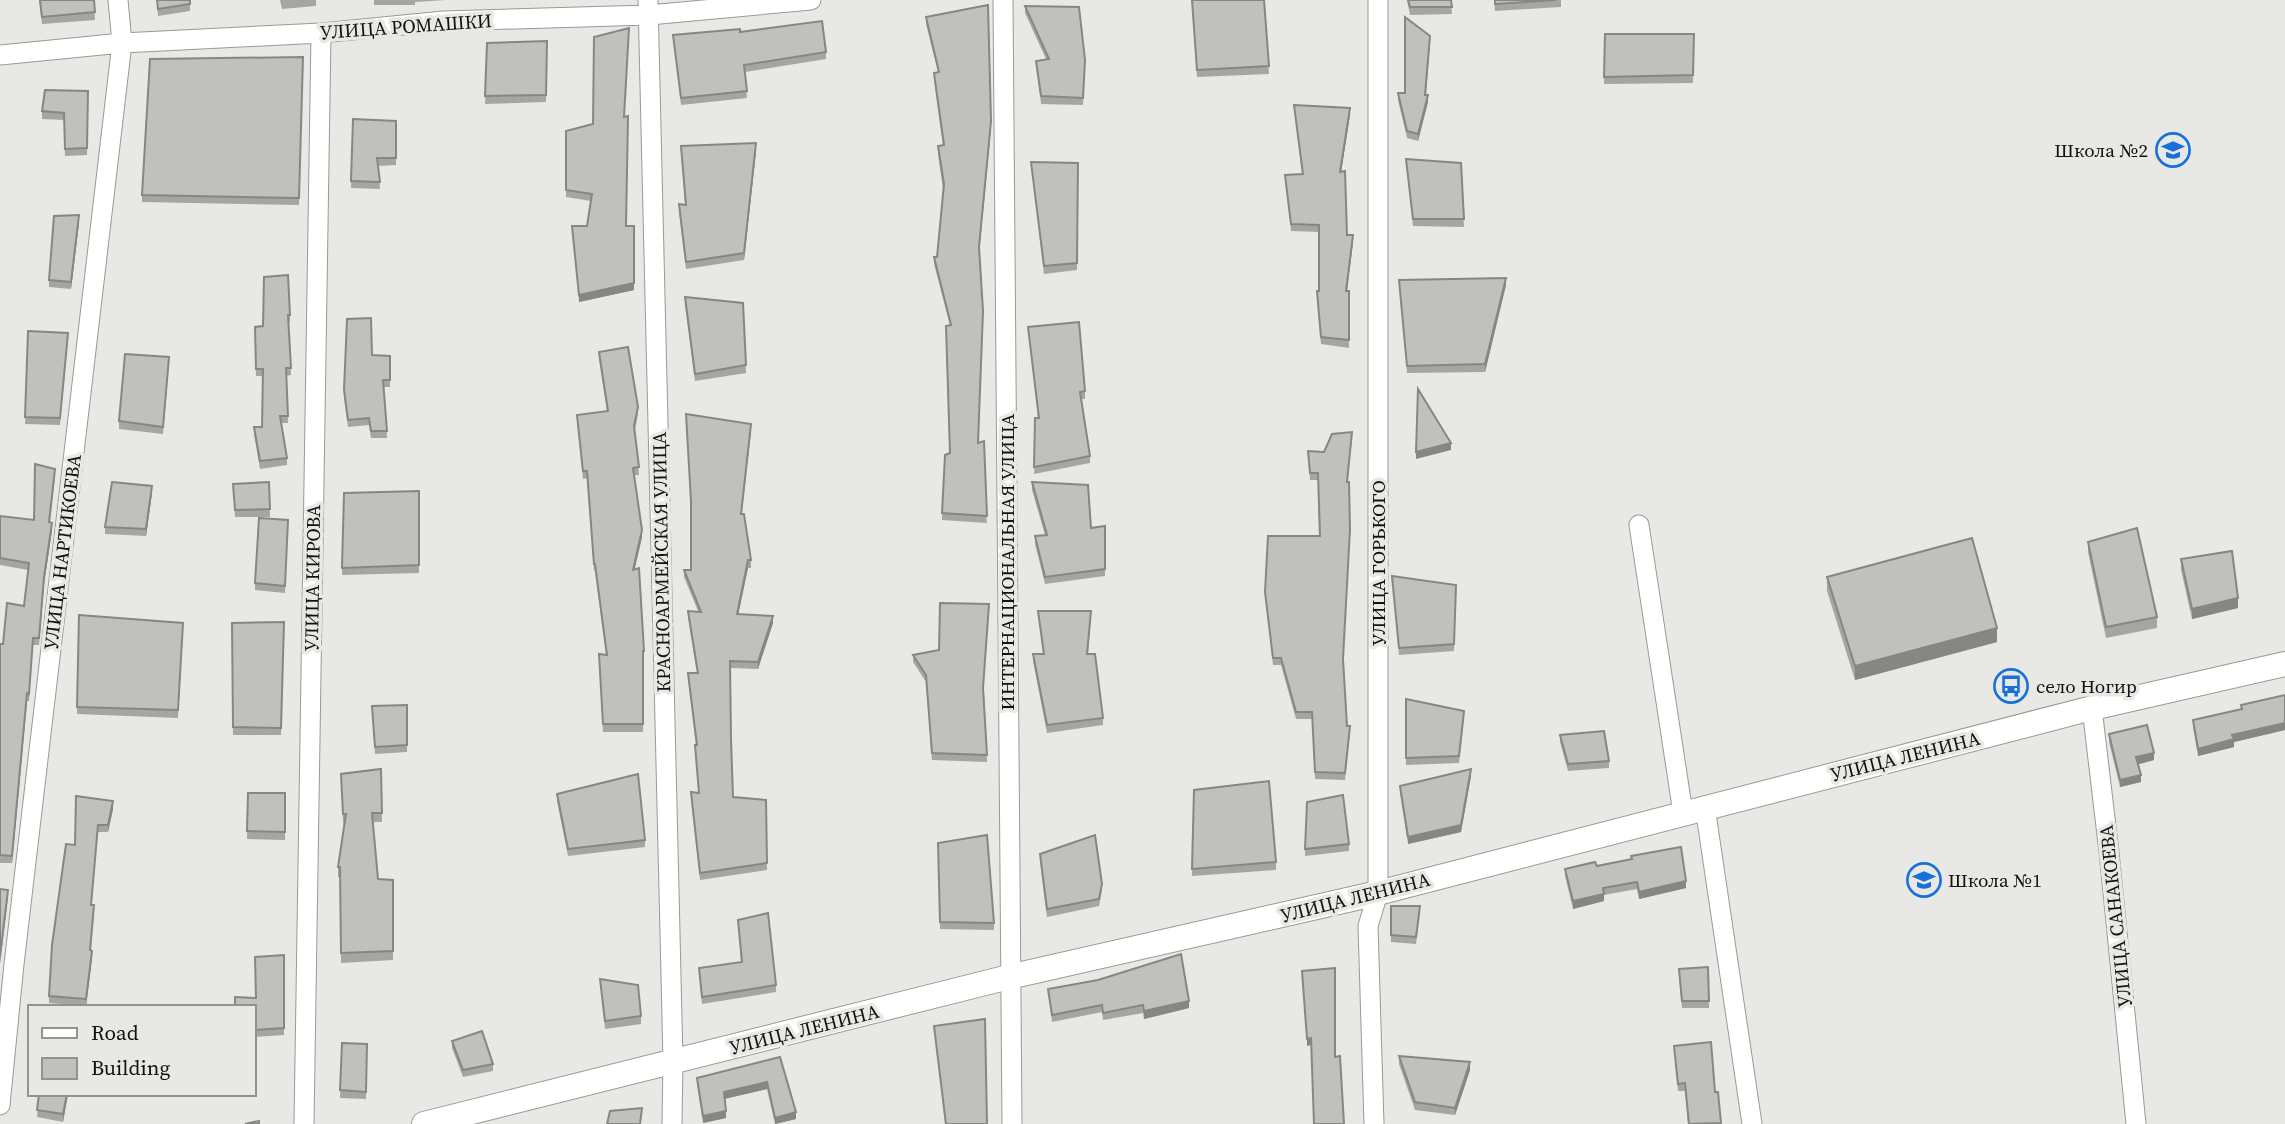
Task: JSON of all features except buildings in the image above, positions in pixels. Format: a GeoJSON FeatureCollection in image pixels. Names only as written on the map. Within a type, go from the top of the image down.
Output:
{"type":"FeatureCollection","features":[{"type":"Feature","properties":{"kind":"street","name":"УЛИЦА НАРТИКОЕВА"},"geometry":{"type":"LineString","coordinates":[[0,1105],[13,964],[122,43],[118,0]]}},
{"type":"Feature","properties":{"kind":"street","name":"УЛИЦА РОМАШКИ"},"geometry":{"type":"LineString","coordinates":[[0,55],[122,43],[321,33],[444,21],[811,0]]}},
{"type":"Feature","properties":{"kind":"street","name":"ИНТЕРНАЦИОНАЛЬНАЯ УЛИЦА"},"geometry":{"type":"LineString","coordinates":[[1003,0],[1012,1124]]}},
{"type":"Feature","properties":{"kind":"street","name":"УЛИЦА ГОРЬКОГО"},"geometry":{"type":"LineString","coordinates":[[1374,1124],[1368,926],[1378,892],[1378,0]]}},
{"type":"Feature","properties":{"kind":"street","name":"КРАСНОАРМЕЙСКАЯ УЛИЦА"},"geometry":{"type":"LineString","coordinates":[[648,8],[673,1061],[672,1124]]}},
{"type":"Feature","properties":{"kind":"street","name":"УЛИЦА КИРОВА"},"geometry":{"type":"LineString","coordinates":[[304,1124],[321,33]]}},
{"type":"Feature","properties":{"kind":"street"},"geometry":{"type":"LineString","coordinates":[[1639,526],[1752,1124]]}},
{"type":"Feature","properties":{"kind":"street","name":"УЛИЦА ЛЕНИНА"},"geometry":{"type":"LineString","coordinates":[[424,1124],[1009,977],[1378,892],[2092,708],[2285,664]]}},
{"type":"Feature","properties":{"kind":"street","name":"УЛИЦА САНАКОЕВА"},"geometry":{"type":"LineString","coordinates":[[2092,708],[2136,1124]]}},
{"type":"Feature","properties":{"kind":"place","name":"Школа №2"},"geometry":{"type":"Point","coordinates":[2173,150]}},
{"type":"Feature","properties":{"kind":"place","name":"село Ногир"},"geometry":{"type":"Point","coordinates":[2011,686]}},
{"type":"Feature","properties":{"kind":"place","name":"Школа №1"},"geometry":{"type":"Point","coordinates":[1924,880]}}]}
